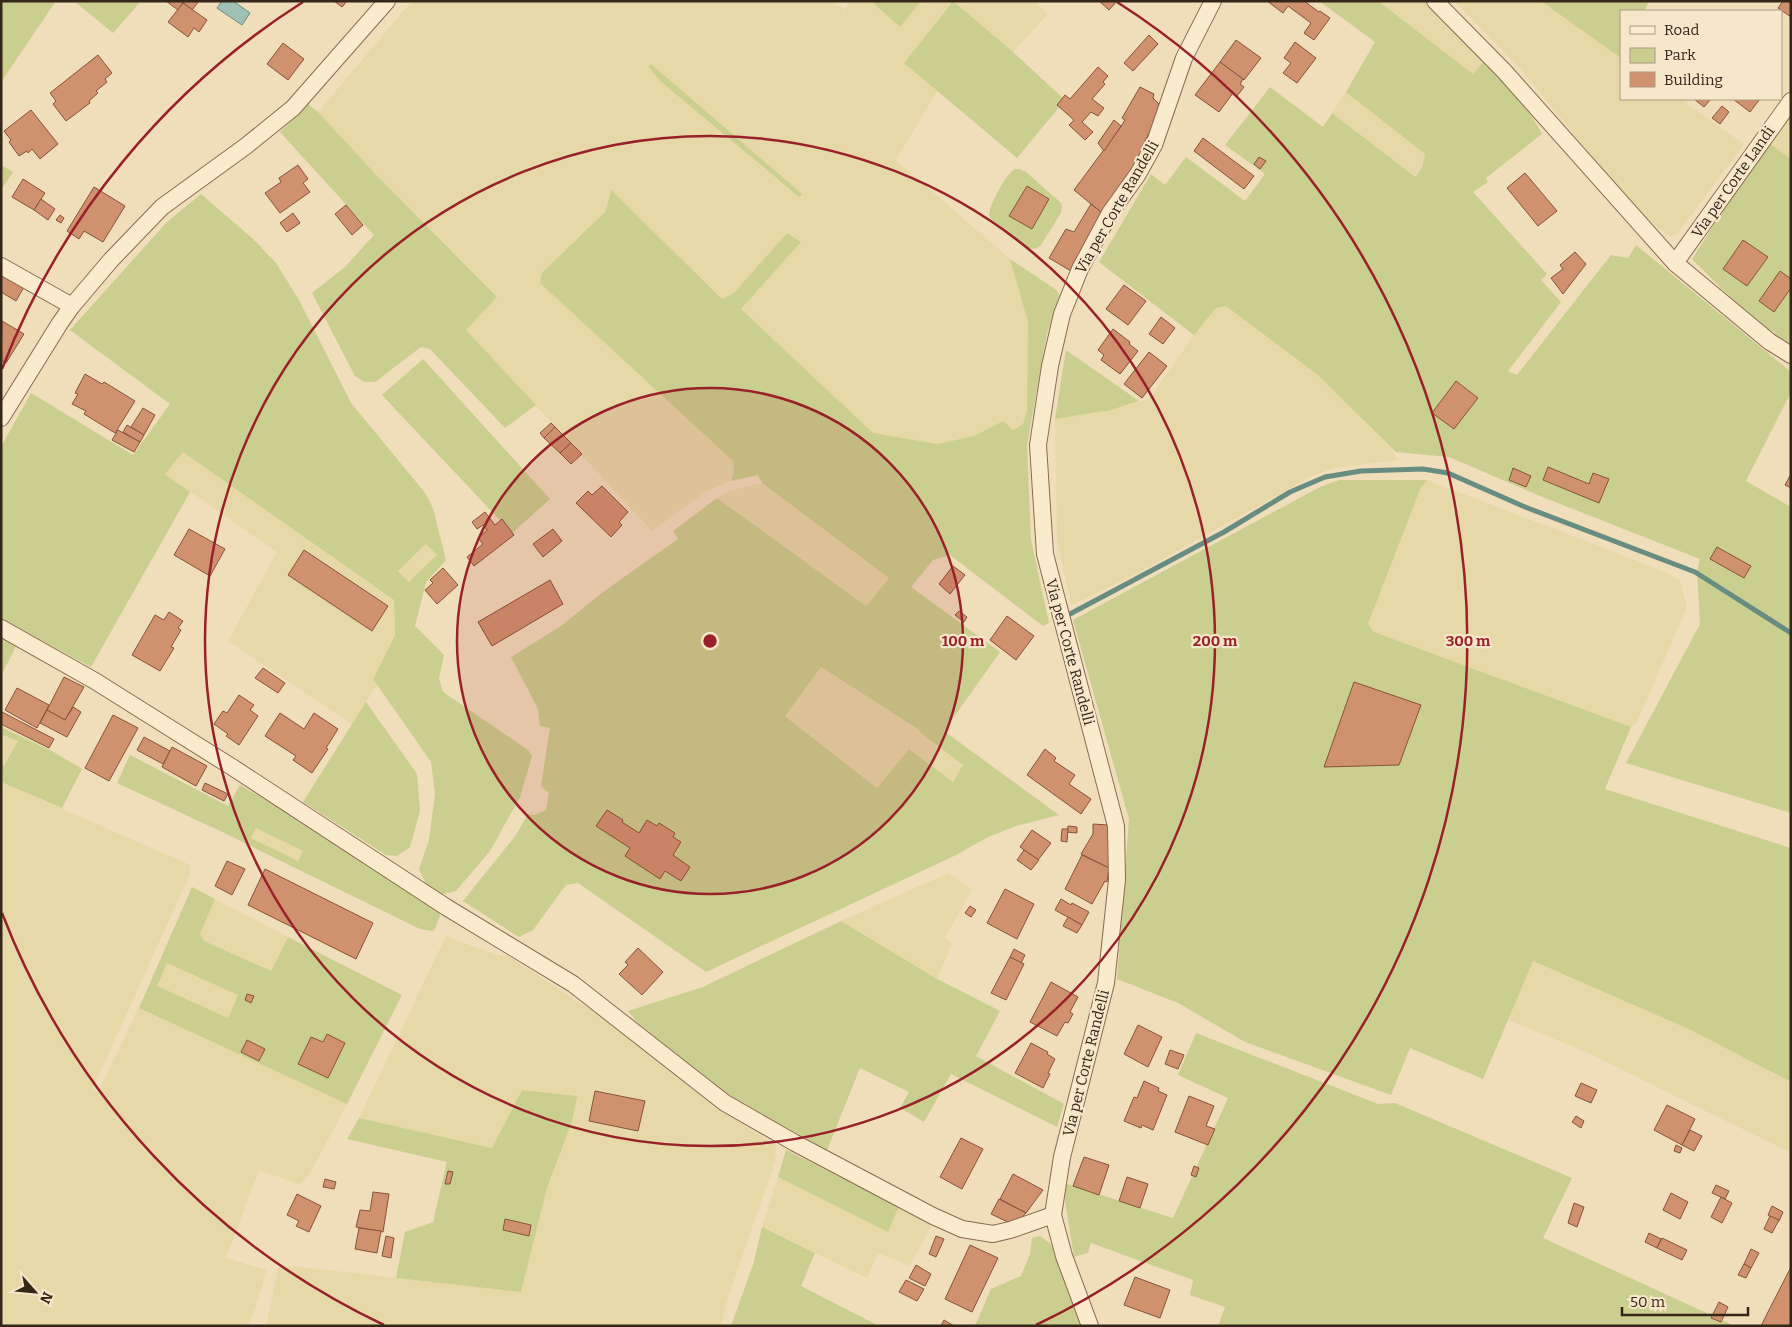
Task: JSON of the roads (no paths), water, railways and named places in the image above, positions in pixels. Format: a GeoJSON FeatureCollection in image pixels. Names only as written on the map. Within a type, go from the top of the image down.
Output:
{"type":"FeatureCollection","features":[{"type":"Feature","properties":{"kind":"street"},"geometry":{"type":"LineString","coordinates":[[1,418],[72,306],[111,260],[162,206],[246,146],[293,108],[387,1]]}},
{"type":"Feature","properties":{"kind":"street","name":"Via per Corte Randelli"},"geometry":{"type":"LineString","coordinates":[[1090,1326],[1064,1256],[1053,1215],[1062,1157],[1106,983],[1117,880],[1116,826],[1045,554],[1038,445],[1050,366],[1062,314],[1077,276],[1110,213],[1138,174],[1154,145],[1184,58],[1213,1]]}},
{"type":"Feature","properties":{"kind":"street"},"geometry":{"type":"LineString","coordinates":[[1435,1],[1504,71],[1675,263],[1770,342],[1791,355]]}},
{"type":"Feature","properties":{"kind":"street","name":"Via per Corte Landi"},"geometry":{"type":"LineString","coordinates":[[1675,263],[1791,100]]}},
{"type":"Feature","properties":{"kind":"street"},"geometry":{"type":"LineString","coordinates":[[1,266],[72,306]]}},
{"type":"Feature","properties":{"kind":"street"},"geometry":{"type":"LineString","coordinates":[[1,628],[95,681],[232,767],[446,907],[573,984],[725,1103],[933,1216],[962,1229],[992,1234],[1010,1230],[1053,1215]]}},
{"type":"Feature","properties":{"kind":"water"},"geometry":{"type":"Polygon","coordinates":[[[222,1],[233,1],[250,13],[242,25],[217,8],[222,1]]]}},
{"type":"Feature","properties":{"kind":"waterway"},"geometry":{"type":"LineString","coordinates":[[1070,614],[1224,532],[1290,492],[1325,477],[1361,471],[1423,469],[1448,473],[1525,507],[1695,572],[1791,633]]}}]}
